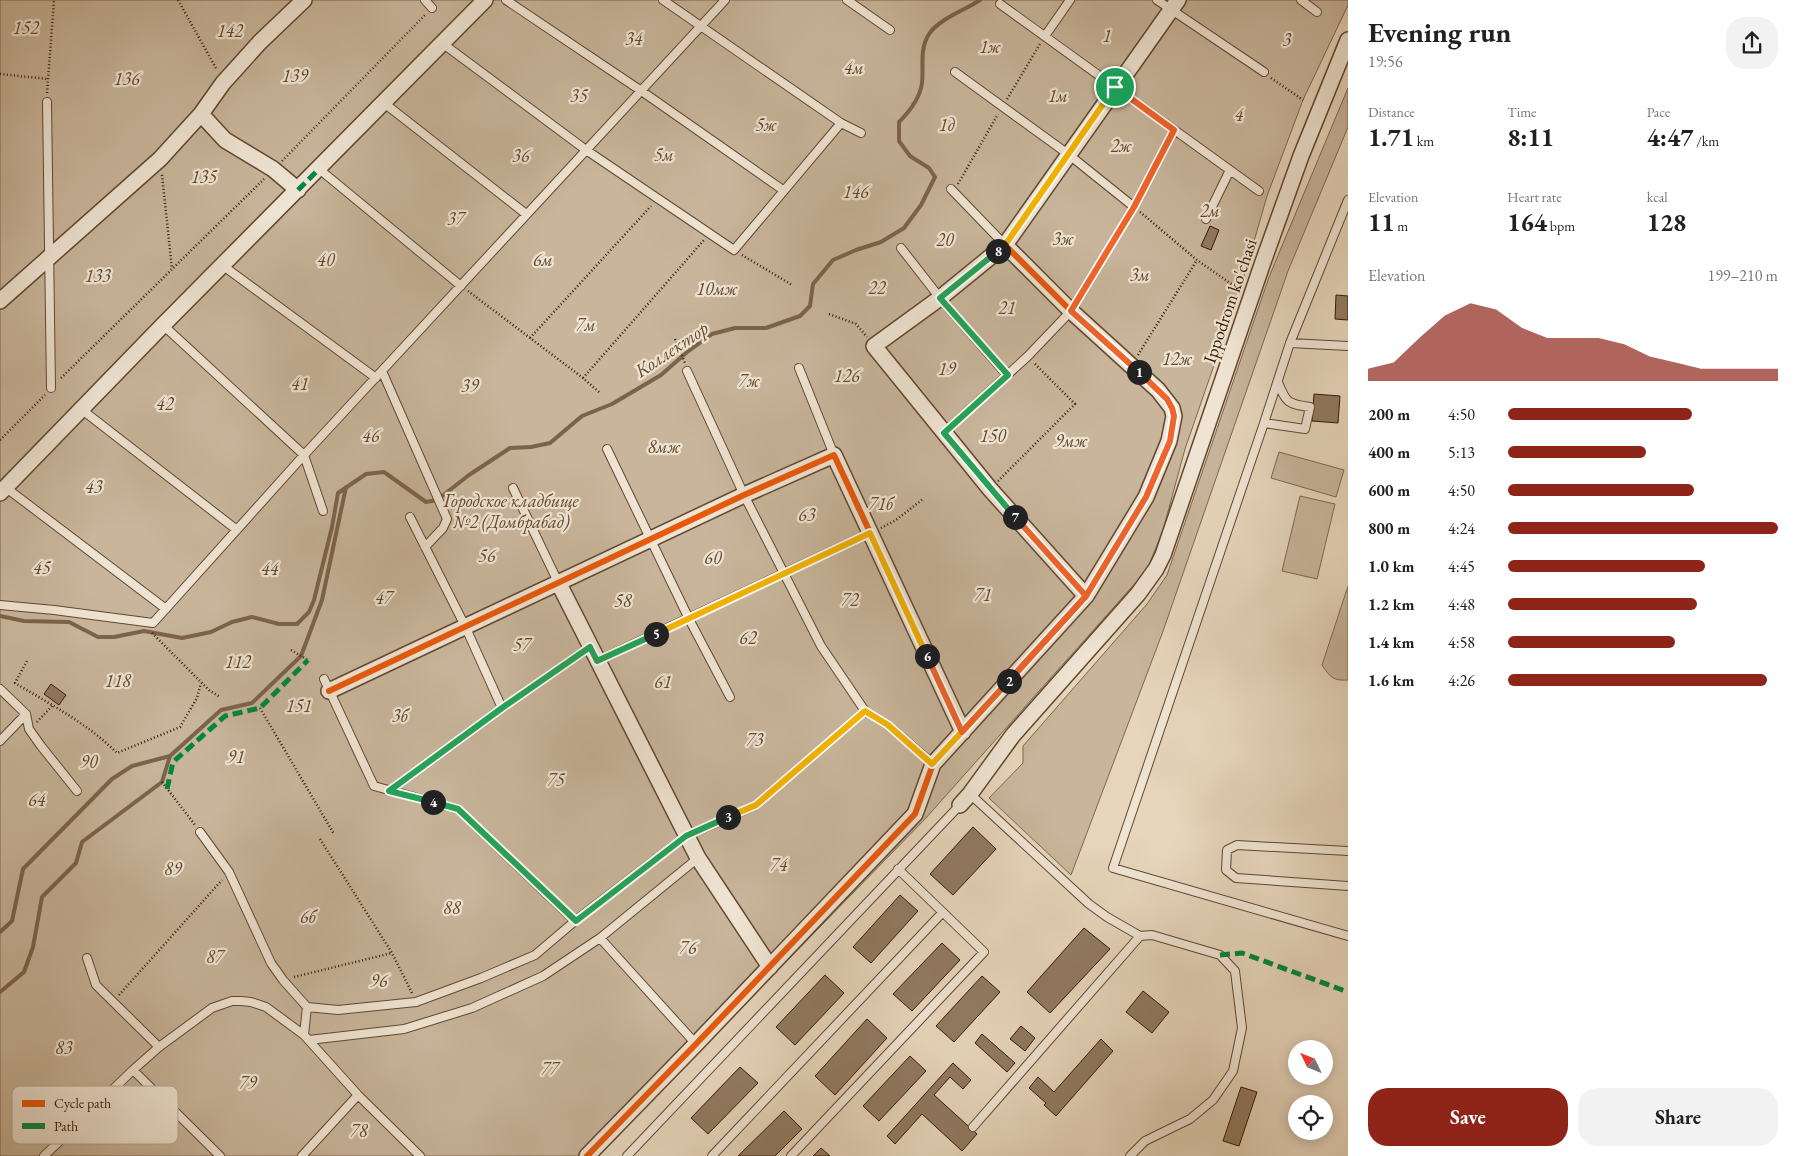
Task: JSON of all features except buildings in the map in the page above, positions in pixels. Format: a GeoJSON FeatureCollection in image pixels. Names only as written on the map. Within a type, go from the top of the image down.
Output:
{"type":"FeatureCollection","features":[{"type":"Feature","properties":{"kind":"street"},"geometry":{"type":"LineString","coordinates":[[0,301],[160,159],[201,114],[223,82],[260,42],[304,0]]}},
{"type":"Feature","properties":{"kind":"street"},"geometry":{"type":"LineString","coordinates":[[3,490],[222,265],[485,0]]}},
{"type":"Feature","properties":{"kind":"street"},"geometry":{"type":"LineString","coordinates":[[1086,596],[990,489],[874,346],[940,298],[1005,245],[1174,5]]}},
{"type":"Feature","properties":{"kind":"street","name":"Ippodrom ko'chasi"},"geometry":{"type":"LineString","coordinates":[[965,799],[1013,735],[1138,594],[1156,569],[1163,555],[1266,253],[1342,68],[1348,40]]}},
{"type":"Feature","properties":{"kind":"street"},"geometry":{"type":"LineString","coordinates":[[201,114],[225,140],[274,169],[298,190]]}},
{"type":"Feature","properties":{"kind":"street"},"geometry":{"type":"LineString","coordinates":[[587,1156],[915,814],[932,764],[1086,596],[1146,497],[1170,441],[1174,416],[1167,399],[1071,311],[1005,245]]}},
{"type":"Feature","properties":{"kind":"street"},"geometry":{"type":"LineString","coordinates":[[327,685],[464,626],[834,455],[962,732]]}},
{"type":"Feature","properties":{"kind":"street"},"geometry":{"type":"LineString","coordinates":[[558,582],[698,858],[770,967]]}},
{"type":"Feature","properties":{"kind":"lane"},"geometry":{"type":"LineString","coordinates":[[425,0],[432,8]]}},
{"type":"Feature","properties":{"kind":"lane"},"geometry":{"type":"LineString","coordinates":[[506,0],[784,190]]}},
{"type":"Feature","properties":{"kind":"lane"},"geometry":{"type":"LineString","coordinates":[[663,0],[841,123],[860,133]]}},
{"type":"Feature","properties":{"kind":"lane"},"geometry":{"type":"LineString","coordinates":[[0,605],[153,623],[304,455],[724,0]]}},
{"type":"Feature","properties":{"kind":"lane"},"geometry":{"type":"LineString","coordinates":[[847,0],[890,30]]}},
{"type":"Feature","properties":{"kind":"lane"},"geometry":{"type":"LineString","coordinates":[[1045,36],[1070,0]]}},
{"type":"Feature","properties":{"kind":"lane"},"geometry":{"type":"LineString","coordinates":[[1157,0],[1174,5],[1264,72]]}},
{"type":"Feature","properties":{"kind":"lane"},"geometry":{"type":"LineString","coordinates":[[1301,0],[1317,12]]}},
{"type":"Feature","properties":{"kind":"lane"},"geometry":{"type":"LineString","coordinates":[[1000,4],[1259,191]]}},
{"type":"Feature","properties":{"kind":"lane"},"geometry":{"type":"LineString","coordinates":[[442,43],[586,150],[734,250],[841,123]]}},
{"type":"Feature","properties":{"kind":"lane"},"geometry":{"type":"LineString","coordinates":[[955,72],[1068,154],[1134,207]]}},
{"type":"Feature","properties":{"kind":"lane"},"geometry":{"type":"LineString","coordinates":[[47,102],[52,388]]}},
{"type":"Feature","properties":{"kind":"lane"},"geometry":{"type":"LineString","coordinates":[[384,103],[526,214]]}},
{"type":"Feature","properties":{"kind":"lane"},"geometry":{"type":"LineString","coordinates":[[944,433],[1028,356],[1071,311],[1134,207],[1174,130]]}},
{"type":"Feature","properties":{"kind":"lane"},"geometry":{"type":"LineString","coordinates":[[319,169],[461,286]]}},
{"type":"Feature","properties":{"kind":"lane"},"geometry":{"type":"LineString","coordinates":[[1206,219],[1230,170]]}},
{"type":"Feature","properties":{"kind":"lane"},"geometry":{"type":"LineString","coordinates":[[953,190],[1005,245]]}},
{"type":"Feature","properties":{"kind":"lane"},"geometry":{"type":"LineString","coordinates":[[1348,200],[1290,343],[1113,868],[1348,936]]}},
{"type":"Feature","properties":{"kind":"lane"},"geometry":{"type":"LineString","coordinates":[[900,248],[940,298],[1008,375]]}},
{"type":"Feature","properties":{"kind":"lane"},"geometry":{"type":"LineString","coordinates":[[222,265],[376,378]]}},
{"type":"Feature","properties":{"kind":"lane"},"geometry":{"type":"LineString","coordinates":[[163,325],[304,455],[323,511]]}},
{"type":"Feature","properties":{"kind":"lane"},"geometry":{"type":"LineString","coordinates":[[1290,343],[1348,346]]}},
{"type":"Feature","properties":{"kind":"lane"},"geometry":{"type":"LineString","coordinates":[[799,368],[834,455]]}},
{"type":"Feature","properties":{"kind":"lane"},"geometry":{"type":"LineString","coordinates":[[382,371],[447,519],[443,528],[425,548]]}},
{"type":"Feature","properties":{"kind":"lane"},"geometry":{"type":"LineString","coordinates":[[688,371],[744,495],[821,646],[865,711],[888,725],[932,764]]}},
{"type":"Feature","properties":{"kind":"lane"},"geometry":{"type":"LineString","coordinates":[[1264,423],[1305,429],[1310,408],[1293,405],[1284,396],[1278,382]]}},
{"type":"Feature","properties":{"kind":"lane"},"geometry":{"type":"LineString","coordinates":[[81,409],[237,530]]}},
{"type":"Feature","properties":{"kind":"lane"},"geometry":{"type":"LineString","coordinates":[[607,449],[689,619],[730,697]]}},
{"type":"Feature","properties":{"kind":"lane"},"geometry":{"type":"LineString","coordinates":[[513,488],[558,582]]}},
{"type":"Feature","properties":{"kind":"lane"},"geometry":{"type":"LineString","coordinates":[[3,490],[166,609]]}},
{"type":"Feature","properties":{"kind":"lane"},"geometry":{"type":"LineString","coordinates":[[410,518],[464,626],[502,708]]}},
{"type":"Feature","properties":{"kind":"lane"},"geometry":{"type":"LineString","coordinates":[[597,661],[870,533]]}},
{"type":"Feature","properties":{"kind":"lane"},"geometry":{"type":"LineString","coordinates":[[389,791],[502,708],[590,647]]}},
{"type":"Feature","properties":{"kind":"lane"},"geometry":{"type":"LineString","coordinates":[[327,685],[374,786],[458,809],[576,921]]}},
{"type":"Feature","properties":{"kind":"lane"},"geometry":{"type":"LineString","coordinates":[[0,689],[26,714],[29,729],[77,791]]}},
{"type":"Feature","properties":{"kind":"lane"},"geometry":{"type":"LineString","coordinates":[[200,832],[229,872],[271,963],[307,1007],[338,1010],[416,1002],[481,978],[535,955],[686,836],[756,805],[865,711]]}},
{"type":"Feature","properties":{"kind":"lane"},"geometry":{"type":"LineString","coordinates":[[0,740],[26,714]]}},
{"type":"Feature","properties":{"kind":"lane"},"geometry":{"type":"LineString","coordinates":[[627,1156],[965,799],[1089,904],[1107,917],[1140,936],[1152,935],[1220,955],[1235,970],[1242,1028],[1233,1071],[1213,1100],[1190,1119],[1145,1141],[1130,1156]]}},
{"type":"Feature","properties":{"kind":"lane"},"geometry":{"type":"LineString","coordinates":[[1348,851],[1238,844],[1227,850],[1226,870],[1236,878],[1348,886]]}},
{"type":"Feature","properties":{"kind":"lane"},"geometry":{"type":"LineString","coordinates":[[306,1038],[404,1030],[472,1008],[543,976],[600,938],[698,858]]}},
{"type":"Feature","properties":{"kind":"lane"},"geometry":{"type":"LineString","coordinates":[[791,1156],[984,952],[898,869]]}},
{"type":"Feature","properties":{"kind":"lane"},"geometry":{"type":"LineString","coordinates":[[712,1156],[942,913]]}},
{"type":"Feature","properties":{"kind":"lane"},"geometry":{"type":"LineString","coordinates":[[973,1128],[1140,936]]}},
{"type":"Feature","properties":{"kind":"lane"},"geometry":{"type":"LineString","coordinates":[[600,938],[696,1044]]}},
{"type":"Feature","properties":{"kind":"lane"},"geometry":{"type":"LineString","coordinates":[[87,958],[96,985],[159,1047]]}},
{"type":"Feature","properties":{"kind":"lane"},"geometry":{"type":"LineString","coordinates":[[117,1086],[159,1047],[212,1008],[232,1001],[251,1002],[266,1007],[306,1038],[358,1095],[420,1156]]}},
{"type":"Feature","properties":{"kind":"lane"},"geometry":{"type":"LineString","coordinates":[[306,1038],[307,1007]]}},
{"type":"Feature","properties":{"kind":"lane"},"geometry":{"type":"LineString","coordinates":[[133,1070],[149,1086]]}},
{"type":"Feature","properties":{"kind":"lane"},"geometry":{"type":"LineString","coordinates":[[302,1156],[358,1095]]}},
{"type":"Feature","properties":{"kind":"lane"},"geometry":{"type":"LineString","coordinates":[[178,1114],[220,1156]]}},
{"type":"Feature","properties":{"kind":"lane"},"geometry":{"type":"LineString","coordinates":[[48,1155],[59,1144]]}},
{"type":"Feature","properties":{"kind":"path"},"geometry":{"type":"LineString","coordinates":[[47,102],[54,0]]}},
{"type":"Feature","properties":{"kind":"path"},"geometry":{"type":"LineString","coordinates":[[178,0],[223,82]]}},
{"type":"Feature","properties":{"kind":"path"},"geometry":{"type":"LineString","coordinates":[[0,440],[274,169],[432,8]]}},
{"type":"Feature","properties":{"kind":"path"},"geometry":{"type":"LineString","coordinates":[[953,190],[1045,36]]}},
{"type":"Feature","properties":{"kind":"path"},"geometry":{"type":"LineString","coordinates":[[1264,72],[1302,100]]}},
{"type":"Feature","properties":{"kind":"path"},"geometry":{"type":"LineString","coordinates":[[0,74],[48,79]]}},
{"type":"Feature","properties":{"kind":"path"},"geometry":{"type":"LineString","coordinates":[[160,159],[172,270]]}},
{"type":"Feature","properties":{"kind":"path"},"geometry":{"type":"LineString","coordinates":[[530,338],[657,199]]}},
{"type":"Feature","properties":{"kind":"path"},"geometry":{"type":"LineString","coordinates":[[1134,207],[1197,260],[1240,290]]}},
{"type":"Feature","properties":{"kind":"path"},"geometry":{"type":"LineString","coordinates":[[583,378],[709,234]]}},
{"type":"Feature","properties":{"kind":"path"},"geometry":{"type":"LineString","coordinates":[[734,250],[792,285]]}},
{"type":"Feature","properties":{"kind":"path"},"geometry":{"type":"LineString","coordinates":[[1132,365],[1197,260]]}},
{"type":"Feature","properties":{"kind":"path"},"geometry":{"type":"LineString","coordinates":[[461,286],[583,378],[600,393]]}},
{"type":"Feature","properties":{"kind":"path"},"geometry":{"type":"LineString","coordinates":[[829,314],[856,324]]}},
{"type":"Feature","properties":{"kind":"path"},"geometry":{"type":"LineString","coordinates":[[675,339],[682,356]]}},
{"type":"Feature","properties":{"kind":"path"},"geometry":{"type":"LineString","coordinates":[[990,489],[1076,404],[1028,356]]}},
{"type":"Feature","properties":{"kind":"path"},"geometry":{"type":"LineString","coordinates":[[870,533],[896,520],[923,500]]}},
{"type":"Feature","properties":{"kind":"path"},"geometry":{"type":"LineString","coordinates":[[152,633],[201,683],[220,697]]}},
{"type":"Feature","properties":{"kind":"path"},"geometry":{"type":"LineString","coordinates":[[291,650],[308,660]]}},
{"type":"Feature","properties":{"kind":"path"},"geometry":{"type":"LineString","coordinates":[[27,661],[15,683],[106,742],[117,753],[180,727],[197,698],[201,683]]}},
{"type":"Feature","properties":{"kind":"path"},"geometry":{"type":"LineString","coordinates":[[29,729],[53,706]]}},
{"type":"Feature","properties":{"kind":"path"},"geometry":{"type":"LineString","coordinates":[[260,708],[334,834]]}},
{"type":"Feature","properties":{"kind":"path"},"geometry":{"type":"LineString","coordinates":[[162,782],[200,832]]}},
{"type":"Feature","properties":{"kind":"path"},"geometry":{"type":"LineString","coordinates":[[320,839],[392,954],[416,1002]]}},
{"type":"Feature","properties":{"kind":"path"},"geometry":{"type":"LineString","coordinates":[[113,1002],[229,872]]}},
{"type":"Feature","properties":{"kind":"path"},"geometry":{"type":"LineString","coordinates":[[283,980],[392,954]]}},
{"type":"Feature","properties":{"kind":"green space","name":"Городское кладбище №2 (Домбрабад)"},"geometry":{"type":"Polygon","coordinates":[[[0,0],[1348,0],[1348,5],[1303,100],[1267,196],[1240,290],[1185,449],[1163,530],[1147,570],[925,819],[597,1156],[0,1156],[0,0]]]}},
{"type":"Feature","properties":{"kind":"green space"},"geometry":{"type":"Polygon","coordinates":[[[1348,88],[1348,127],[1288,271],[1162,634],[1071,875],[989,798],[1023,763],[1023,746],[1147,604],[1167,575],[1269,277],[1348,88]]]}},
{"type":"Feature","properties":{"kind":"green space"},"geometry":{"type":"Polygon","coordinates":[[[1279,452],[1344,470],[1336,497],[1271,478],[1279,452]]]}},
{"type":"Feature","properties":{"kind":"green space"},"geometry":{"type":"Polygon","coordinates":[[[1300,496],[1335,504],[1317,579],[1282,571],[1300,496]]]}},
{"type":"Feature","properties":{"kind":"green space"},"geometry":{"type":"Polygon","coordinates":[[[1348,586],[1348,680],[1339,680],[1327,673],[1322,665],[1348,586]]]}},
{"type":"Feature","properties":{"kind":"waterway","name":"Коллектор"},"geometry":{"type":"LineString","coordinates":[[0,616],[24,621],[69,622],[98,637],[114,637],[144,631],[182,638],[211,632],[232,622],[252,617],[279,624],[297,624],[309,612],[314,600],[332,527],[338,493],[366,474],[384,472],[426,502],[437,500],[469,475],[510,448],[531,447],[550,443],[582,416],[612,404],[661,375],[712,334],[735,328],[766,328],[800,316],[810,306],[813,284],[833,260],[881,242],[904,228],[921,205],[935,177],[929,168],[910,156],[899,141],[899,122],[914,104],[921,89],[923,52],[929,34],[946,19],[980,0]]}},
{"type":"Feature","properties":{"kind":"waterway"},"geometry":{"type":"LineString","coordinates":[[0,932],[12,921],[23,869],[112,779],[132,766],[170,756],[221,710],[252,703],[301,656],[322,600],[346,487]]}},
{"type":"Feature","properties":{"kind":"waterway"},"geometry":{"type":"LineString","coordinates":[[0,992],[24,972],[33,947],[42,897],[76,863],[82,842],[162,782],[170,756]]}},
{"type":"Feature","properties":{"kind":"marked path"},"geometry":{"type":"LineString","coordinates":[[298,190],[319,169]]}},
{"type":"Feature","properties":{"kind":"marked path"},"geometry":{"type":"LineString","coordinates":[[167,789],[173,762],[225,716],[260,708],[308,660]]}},
{"type":"Feature","properties":{"kind":"marked path"},"geometry":{"type":"LineString","coordinates":[[1220,955],[1242,953],[1348,992]]}},
{"type":"Feature","properties":{"kind":"cycle path"},"geometry":{"type":"LineString","coordinates":[[587,1156],[915,814],[933,764],[1086,596],[1146,497],[1169,441],[1174,416],[1172,408],[1158,390],[1071,311],[1005,245]]}},
{"type":"Feature","properties":{"kind":"cycle path"},"geometry":{"type":"LineString","coordinates":[[329,691],[744,495],[834,455],[963,732]]}},
{"type":"Feature","properties":{"kind":"route"},"geometry":{"type":"LineString","coordinates":[[1115,87],[1005,245],[940,298],[1008,375],[944,433],[990,489],[1086,596],[962,732],[870,533],[597,661],[590,647],[502,708],[389,791],[458,809],[576,921],[686,836],[756,805],[865,711],[888,725],[932,764],[962,732],[1045,641],[1086,596],[1146,497],[1170,441],[1174,416],[1167,399],[1071,311],[1134,207],[1174,130],[1115,87]]}},
{"type":"Feature","properties":{"kind":"park label","name":"152"},"geometry":{"type":"Point","coordinates":[26,28]}},
{"type":"Feature","properties":{"kind":"park label","name":"142"},"geometry":{"type":"Point","coordinates":[230,31]}},
{"type":"Feature","properties":{"kind":"park label","name":"1"},"geometry":{"type":"Point","coordinates":[1107,36]}},
{"type":"Feature","properties":{"kind":"park label","name":"34"},"geometry":{"type":"Point","coordinates":[634,39]}},
{"type":"Feature","properties":{"kind":"park label","name":"3"},"geometry":{"type":"Point","coordinates":[1287,40]}},
{"type":"Feature","properties":{"kind":"park label","name":"1ж"},"geometry":{"type":"Point","coordinates":[990,47]}},
{"type":"Feature","properties":{"kind":"park label","name":"4м"},"geometry":{"type":"Point","coordinates":[854,68]}},
{"type":"Feature","properties":{"kind":"park label","name":"139"},"geometry":{"type":"Point","coordinates":[295,76]}},
{"type":"Feature","properties":{"kind":"park label","name":"136"},"geometry":{"type":"Point","coordinates":[127,79]}},
{"type":"Feature","properties":{"kind":"park label","name":"35"},"geometry":{"type":"Point","coordinates":[579,96]}},
{"type":"Feature","properties":{"kind":"park label","name":"1м"},"geometry":{"type":"Point","coordinates":[1058,96]}},
{"type":"Feature","properties":{"kind":"park label","name":"4"},"geometry":{"type":"Point","coordinates":[1239,115]}},
{"type":"Feature","properties":{"kind":"park label","name":"5ж"},"geometry":{"type":"Point","coordinates":[766,125]}},
{"type":"Feature","properties":{"kind":"park label","name":"1д"},"geometry":{"type":"Point","coordinates":[947,125]}},
{"type":"Feature","properties":{"kind":"park label","name":"2ж"},"geometry":{"type":"Point","coordinates":[1121,146]}},
{"type":"Feature","properties":{"kind":"park label","name":"5м"},"geometry":{"type":"Point","coordinates":[664,155]}},
{"type":"Feature","properties":{"kind":"park label","name":"36"},"geometry":{"type":"Point","coordinates":[521,156]}},
{"type":"Feature","properties":{"kind":"park label","name":"135"},"geometry":{"type":"Point","coordinates":[204,177]}},
{"type":"Feature","properties":{"kind":"park label","name":"146"},"geometry":{"type":"Point","coordinates":[856,192]}},
{"type":"Feature","properties":{"kind":"park label","name":"2м"},"geometry":{"type":"Point","coordinates":[1210,211]}},
{"type":"Feature","properties":{"kind":"park label","name":"37"},"geometry":{"type":"Point","coordinates":[456,219]}},
{"type":"Feature","properties":{"kind":"park label","name":"3ж"},"geometry":{"type":"Point","coordinates":[1063,239]}},
{"type":"Feature","properties":{"kind":"park label","name":"20"},"geometry":{"type":"Point","coordinates":[945,240]}},
{"type":"Feature","properties":{"kind":"park label","name":"40"},"geometry":{"type":"Point","coordinates":[326,260]}},
{"type":"Feature","properties":{"kind":"park label","name":"6м"},"geometry":{"type":"Point","coordinates":[543,260]}},
{"type":"Feature","properties":{"kind":"park label","name":"3м"},"geometry":{"type":"Point","coordinates":[1140,275]}},
{"type":"Feature","properties":{"kind":"park label","name":"133"},"geometry":{"type":"Point","coordinates":[98,276]}},
{"type":"Feature","properties":{"kind":"park label","name":"22"},"geometry":{"type":"Point","coordinates":[877,288]}},
{"type":"Feature","properties":{"kind":"park label","name":"10мж"},"geometry":{"type":"Point","coordinates":[717,289]}},
{"type":"Feature","properties":{"kind":"park label","name":"21"},"geometry":{"type":"Point","coordinates":[1007,308]}},
{"type":"Feature","properties":{"kind":"park label","name":"7м"},"geometry":{"type":"Point","coordinates":[586,325]}},
{"type":"Feature","properties":{"kind":"park label","name":"12ж"},"geometry":{"type":"Point","coordinates":[1177,359]}},
{"type":"Feature","properties":{"kind":"park label","name":"19"},"geometry":{"type":"Point","coordinates":[947,369]}},
{"type":"Feature","properties":{"kind":"park label","name":"126"},"geometry":{"type":"Point","coordinates":[847,376]}},
{"type":"Feature","properties":{"kind":"park label","name":"7ж"},"geometry":{"type":"Point","coordinates":[749,381]}},
{"type":"Feature","properties":{"kind":"park label","name":"41"},"geometry":{"type":"Point","coordinates":[300,384]}},
{"type":"Feature","properties":{"kind":"park label","name":"39"},"geometry":{"type":"Point","coordinates":[470,386]}},
{"type":"Feature","properties":{"kind":"park label","name":"42"},"geometry":{"type":"Point","coordinates":[165,404]}},
{"type":"Feature","properties":{"kind":"park label","name":"46"},"geometry":{"type":"Point","coordinates":[371,436]}},
{"type":"Feature","properties":{"kind":"park label","name":"150"},"geometry":{"type":"Point","coordinates":[993,436]}},
{"type":"Feature","properties":{"kind":"park label","name":"9мж"},"geometry":{"type":"Point","coordinates":[1071,441]}},
{"type":"Feature","properties":{"kind":"park label","name":"8мж"},"geometry":{"type":"Point","coordinates":[664,447]}},
{"type":"Feature","properties":{"kind":"park label","name":"43"},"geometry":{"type":"Point","coordinates":[94,487]}},
{"type":"Feature","properties":{"kind":"park label","name":"71б"},"geometry":{"type":"Point","coordinates":[881,504]}},
{"type":"Feature","properties":{"kind":"park label","name":"63"},"geometry":{"type":"Point","coordinates":[807,515]}},
{"type":"Feature","properties":{"kind":"park label","name":"56"},"geometry":{"type":"Point","coordinates":[487,556]}},
{"type":"Feature","properties":{"kind":"park label","name":"60"},"geometry":{"type":"Point","coordinates":[713,558]}},
{"type":"Feature","properties":{"kind":"park label","name":"45"},"geometry":{"type":"Point","coordinates":[42,568]}},
{"type":"Feature","properties":{"kind":"park label","name":"44"},"geometry":{"type":"Point","coordinates":[270,569]}},
{"type":"Feature","properties":{"kind":"park label","name":"71"},"geometry":{"type":"Point","coordinates":[983,595]}},
{"type":"Feature","properties":{"kind":"park label","name":"47"},"geometry":{"type":"Point","coordinates":[384,598]}},
{"type":"Feature","properties":{"kind":"park label","name":"72"},"geometry":{"type":"Point","coordinates":[850,600]}},
{"type":"Feature","properties":{"kind":"park label","name":"58"},"geometry":{"type":"Point","coordinates":[623,601]}},
{"type":"Feature","properties":{"kind":"park label","name":"62"},"geometry":{"type":"Point","coordinates":[748,638]}},
{"type":"Feature","properties":{"kind":"park label","name":"57"},"geometry":{"type":"Point","coordinates":[522,645]}},
{"type":"Feature","properties":{"kind":"park label","name":"112"},"geometry":{"type":"Point","coordinates":[238,662]}},
{"type":"Feature","properties":{"kind":"park label","name":"118"},"geometry":{"type":"Point","coordinates":[118,681]}},
{"type":"Feature","properties":{"kind":"park label","name":"61"},"geometry":{"type":"Point","coordinates":[663,682]}},
{"type":"Feature","properties":{"kind":"park label","name":"151"},"geometry":{"type":"Point","coordinates":[299,706]}},
{"type":"Feature","properties":{"kind":"park label","name":"3б"},"geometry":{"type":"Point","coordinates":[400,716]}},
{"type":"Feature","properties":{"kind":"park label","name":"73"},"geometry":{"type":"Point","coordinates":[755,740]}},
{"type":"Feature","properties":{"kind":"park label","name":"91"},"geometry":{"type":"Point","coordinates":[236,757]}},
{"type":"Feature","properties":{"kind":"park label","name":"90"},"geometry":{"type":"Point","coordinates":[89,762]}},
{"type":"Feature","properties":{"kind":"park label","name":"75"},"geometry":{"type":"Point","coordinates":[556,780]}},
{"type":"Feature","properties":{"kind":"park label","name":"64"},"geometry":{"type":"Point","coordinates":[37,800]}},
{"type":"Feature","properties":{"kind":"park label","name":"74"},"geometry":{"type":"Point","coordinates":[779,865]}},
{"type":"Feature","properties":{"kind":"park label","name":"89"},"geometry":{"type":"Point","coordinates":[173,869]}},
{"type":"Feature","properties":{"kind":"park label","name":"88"},"geometry":{"type":"Point","coordinates":[452,908]}},
{"type":"Feature","properties":{"kind":"park label","name":"6б"},"geometry":{"type":"Point","coordinates":[308,917]}},
{"type":"Feature","properties":{"kind":"park label","name":"76"},"geometry":{"type":"Point","coordinates":[688,948]}},
{"type":"Feature","properties":{"kind":"park label","name":"87"},"geometry":{"type":"Point","coordinates":[215,957]}},
{"type":"Feature","properties":{"kind":"park label","name":"96"},"geometry":{"type":"Point","coordinates":[379,981]}},
{"type":"Feature","properties":{"kind":"park label","name":"83"},"geometry":{"type":"Point","coordinates":[64,1048]}},
{"type":"Feature","properties":{"kind":"park label","name":"77"},"geometry":{"type":"Point","coordinates":[550,1069]}},
{"type":"Feature","properties":{"kind":"park label","name":"79"},"geometry":{"type":"Point","coordinates":[248,1083]}},
{"type":"Feature","properties":{"kind":"park label","name":"78"},"geometry":{"type":"Point","coordinates":[359,1131]}}]}
